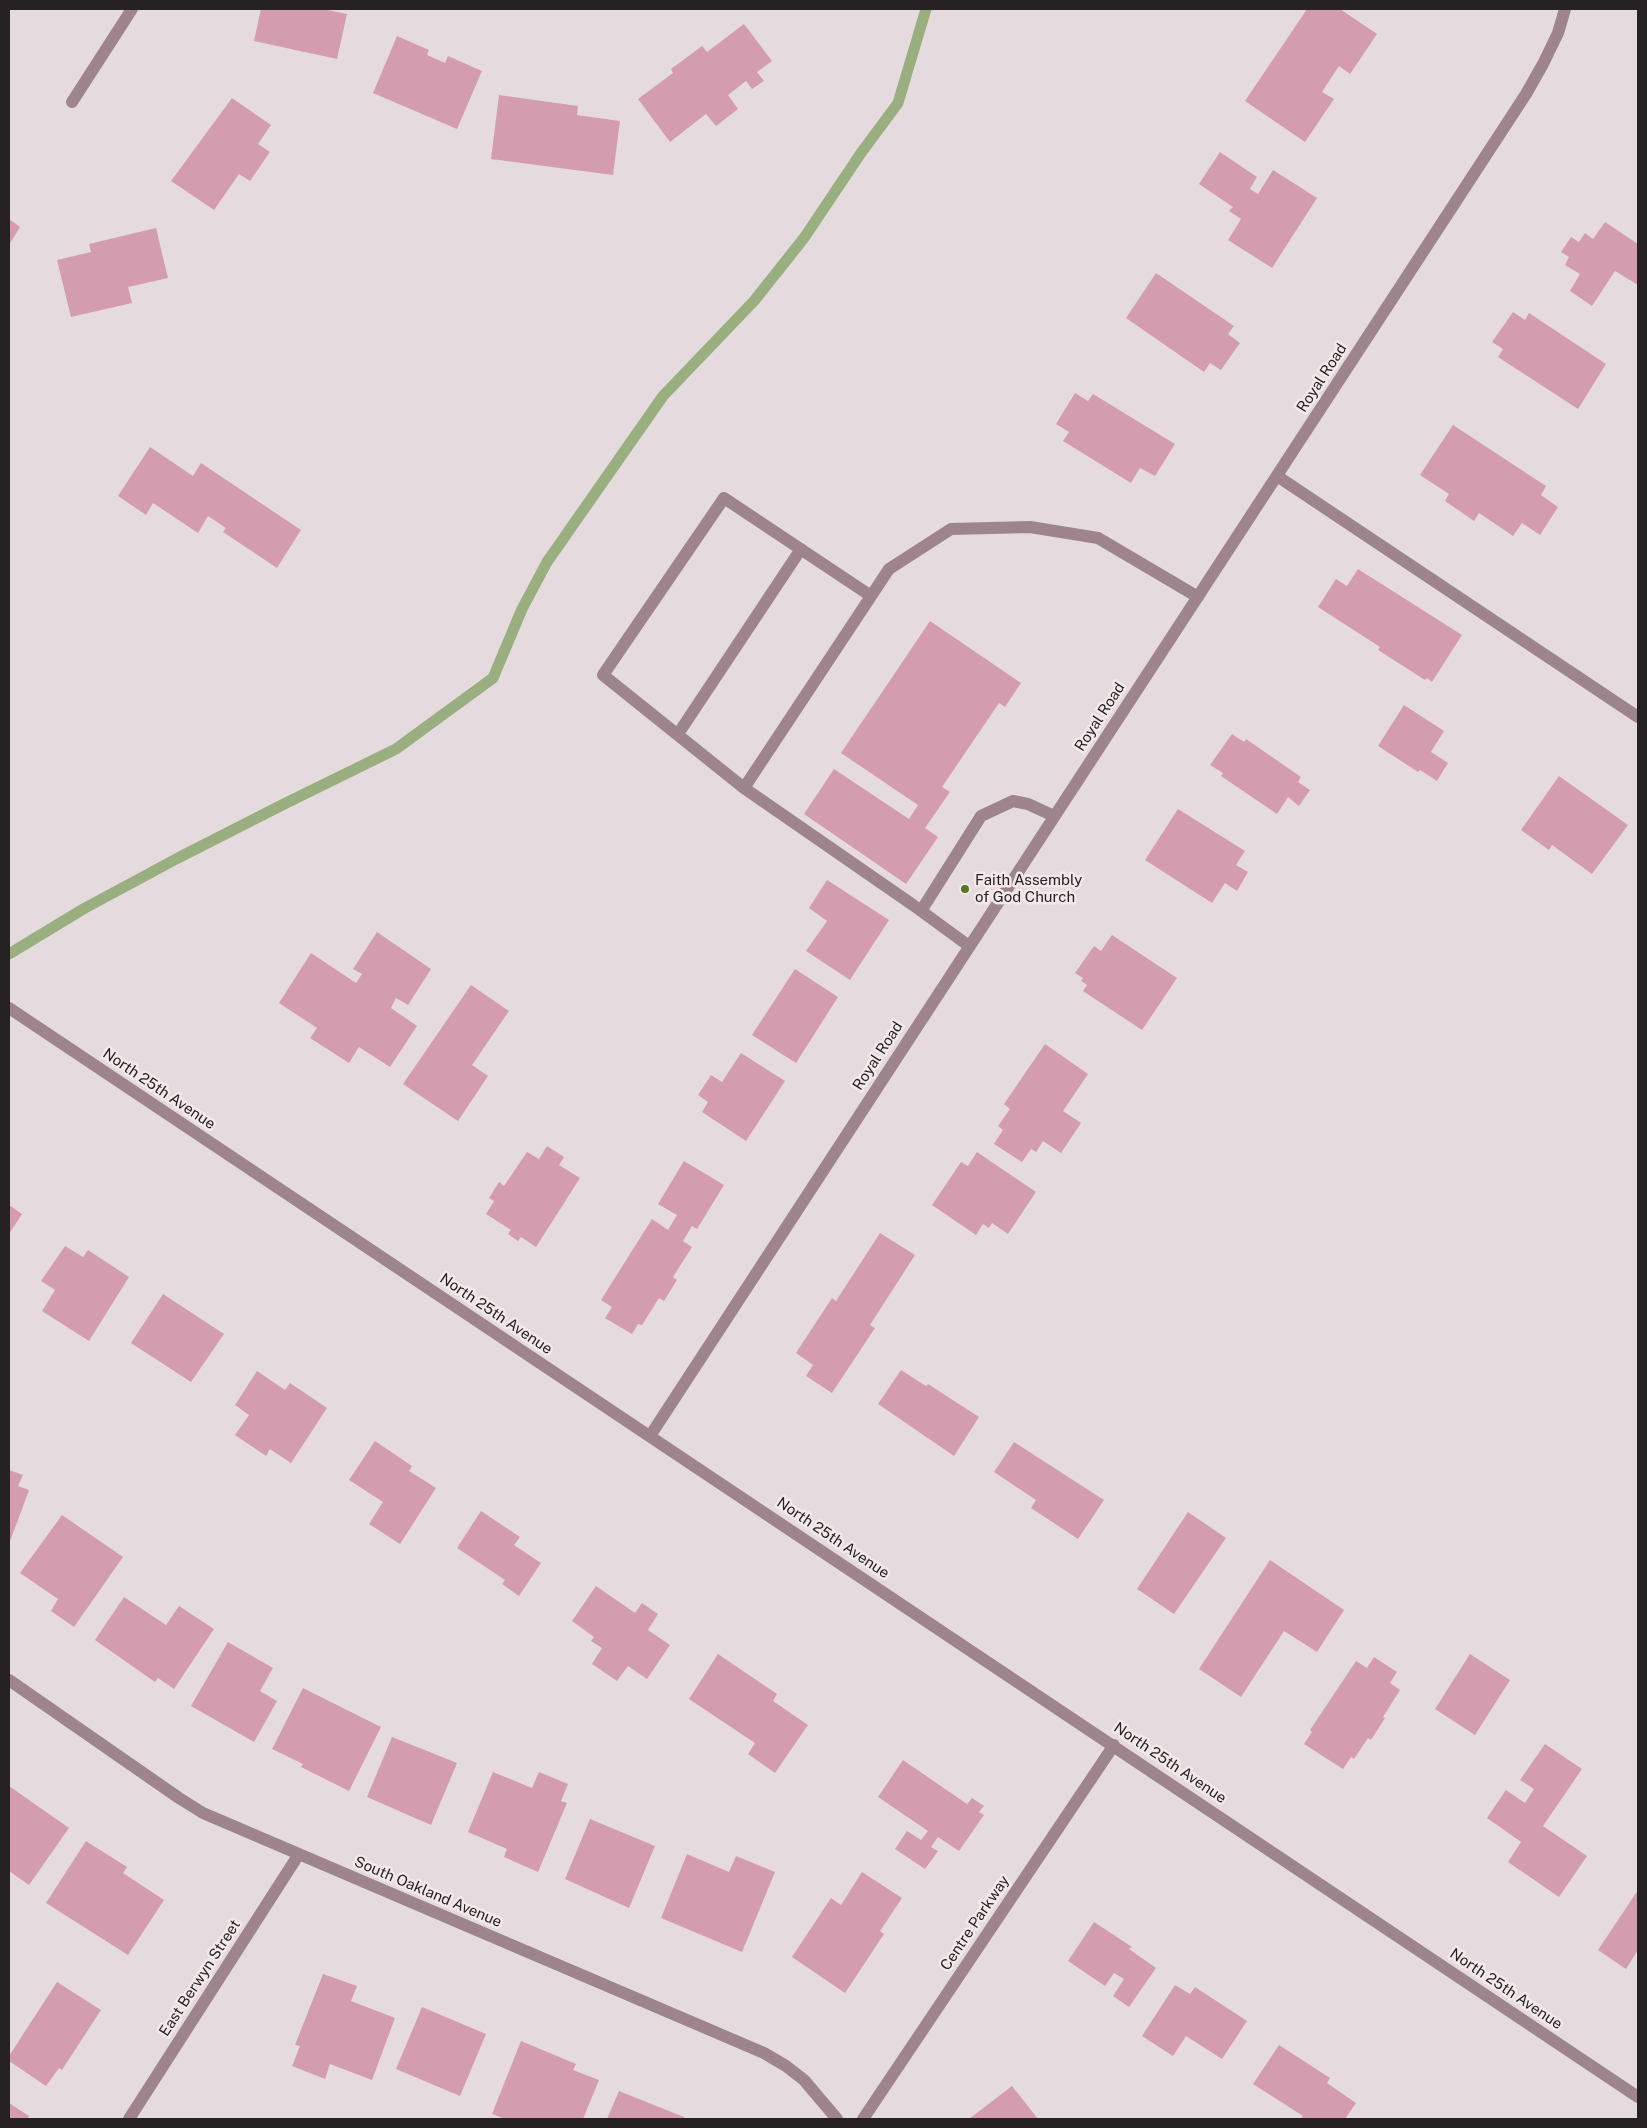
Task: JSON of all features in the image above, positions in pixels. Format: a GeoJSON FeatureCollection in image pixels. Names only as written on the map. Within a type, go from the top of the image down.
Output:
{"type":"FeatureCollection","features":[{"type":"Feature","properties":{"kind":"street"},"geometry":{"type":"LineString","coordinates":[[72,102],[132,9]]}},
{"type":"Feature","properties":{"kind":"street","name":"Royal Road"},"geometry":{"type":"LineString","coordinates":[[650,1436],[1526,94],[1558,33],[1565,9]]}},
{"type":"Feature","properties":{"kind":"street"},"geometry":{"type":"LineString","coordinates":[[1277,476],[1638,717]]}},
{"type":"Feature","properties":{"kind":"street"},"geometry":{"type":"LineString","coordinates":[[871,596],[724,498],[603,675],[744,788],[969,946]]}},
{"type":"Feature","properties":{"kind":"street"},"geometry":{"type":"LineString","coordinates":[[744,788],[889,569],[951,529],[1030,527],[1098,538],[1198,597]]}},
{"type":"Feature","properties":{"kind":"street"},"geometry":{"type":"LineString","coordinates":[[678,734],[801,549]]}},
{"type":"Feature","properties":{"kind":"street"},"geometry":{"type":"LineString","coordinates":[[921,911],[982,816],[1013,801],[1028,804],[1054,816]]}},
{"type":"Feature","properties":{"kind":"street","name":"North 25th Avenue"},"geometry":{"type":"LineString","coordinates":[[9,1008],[1638,2097]]}},
{"type":"Feature","properties":{"kind":"street","name":"South Oakland Avenue"},"geometry":{"type":"LineString","coordinates":[[9,1680],[179,1798],[203,1812],[764,2053],[786,2066],[804,2080],[837,2119]]}},
{"type":"Feature","properties":{"kind":"street","name":"Centre Parkway"},"geometry":{"type":"LineString","coordinates":[[863,2119],[1114,1745]]}},
{"type":"Feature","properties":{"kind":"street","name":"East Berwyn Street"},"geometry":{"type":"LineString","coordinates":[[128,2119],[299,1854]]}},
{"type":"Feature","properties":{"kind":"building"},"geometry":{"type":"Polygon","coordinates":[[[261,9],[323,9],[347,14],[337,59],[254,41],[261,9]]]}},
{"type":"Feature","properties":{"kind":"building"},"geometry":{"type":"Polygon","coordinates":[[[1307,9],[1340,9],[1377,34],[1350,74],[1339,66],[1322,92],[1334,99],[1305,142],[1245,101],[1307,9]]]}},
{"type":"Feature","properties":{"kind":"building"},"geometry":{"type":"Polygon","coordinates":[[[744,24],[772,61],[757,72],[764,81],[752,89],[746,81],[728,95],[738,109],[716,126],[706,114],[670,142],[638,99],[673,73],[671,69],[702,46],[707,52],[744,24]]]}},
{"type":"Feature","properties":{"kind":"building"},"geometry":{"type":"Polygon","coordinates":[[[397,36],[429,50],[427,55],[445,63],[448,56],[482,71],[457,129],[373,93],[397,36]]]}},
{"type":"Feature","properties":{"kind":"building"},"geometry":{"type":"Polygon","coordinates":[[[499,95],[578,106],[577,115],[620,121],[613,175],[491,159],[499,95]]]}},
{"type":"Feature","properties":{"kind":"building"},"geometry":{"type":"Polygon","coordinates":[[[232,98],[271,125],[258,144],[270,152],[250,181],[239,174],[214,210],[171,181],[232,98]]]}},
{"type":"Feature","properties":{"kind":"building"},"geometry":{"type":"Polygon","coordinates":[[[1220,152],[1257,177],[1250,189],[1258,194],[1273,170],[1317,198],[1272,268],[1228,240],[1241,219],[1229,211],[1233,207],[1199,184],[1220,152]]]}},
{"type":"Feature","properties":{"kind":"building"},"geometry":{"type":"Polygon","coordinates":[[[9,219],[20,227],[9,245],[9,219]]]}},
{"type":"Feature","properties":{"kind":"building"},"geometry":{"type":"Polygon","coordinates":[[[1605,222],[1638,244],[1638,285],[1615,271],[1592,306],[1570,291],[1580,274],[1565,265],[1569,257],[1561,252],[1571,237],[1579,242],[1585,233],[1593,239],[1605,222]]]}},
{"type":"Feature","properties":{"kind":"building"},"geometry":{"type":"Polygon","coordinates":[[[156,228],[168,278],[128,287],[132,303],[71,317],[57,260],[91,252],[89,244],[156,228]]]}},
{"type":"Feature","properties":{"kind":"building"},"geometry":{"type":"Polygon","coordinates":[[[1156,273],[1234,326],[1228,334],[1240,343],[1221,370],[1210,363],[1204,372],[1126,318],[1156,273]]]}},
{"type":"Feature","properties":{"kind":"building"},"geometry":{"type":"Polygon","coordinates":[[[1513,312],[1525,320],[1529,313],[1606,364],[1578,409],[1498,357],[1503,349],[1492,342],[1513,312]]]}},
{"type":"Feature","properties":{"kind":"building"},"geometry":{"type":"Polygon","coordinates":[[[1075,393],[1088,401],[1093,394],[1175,444],[1155,476],[1140,468],[1131,483],[1063,441],[1069,432],[1056,424],[1075,393]]]}},
{"type":"Feature","properties":{"kind":"building"},"geometry":{"type":"Polygon","coordinates":[[[1453,425],[1546,486],[1541,495],[1558,507],[1540,535],[1522,523],[1513,536],[1479,513],[1474,521],[1445,501],[1449,494],[1420,475],[1453,425]]]}},
{"type":"Feature","properties":{"kind":"building"},"geometry":{"type":"Polygon","coordinates":[[[150,447],[193,476],[201,463],[301,530],[277,568],[223,532],[226,528],[208,516],[198,533],[153,503],[146,515],[118,496],[150,447]]]}},
{"type":"Feature","properties":{"kind":"building"},"geometry":{"type":"Polygon","coordinates":[[[1358,569],[1462,635],[1432,682],[1427,678],[1425,680],[1378,650],[1380,647],[1318,607],[1336,579],[1347,586],[1358,569]]]}},
{"type":"Feature","properties":{"kind":"building"},"geometry":{"type":"Polygon","coordinates":[[[930,621],[1021,683],[1005,707],[999,703],[942,787],[950,792],[925,828],[938,837],[906,884],[804,814],[834,769],[909,819],[918,805],[841,753],[930,621]]]}},
{"type":"Feature","properties":{"kind":"building"},"geometry":{"type":"Polygon","coordinates":[[[1404,705],[1444,731],[1431,752],[1448,763],[1437,781],[1420,770],[1418,772],[1378,746],[1404,705]]]}},
{"type":"Feature","properties":{"kind":"building"},"geometry":{"type":"Polygon","coordinates":[[[1232,734],[1244,742],[1246,739],[1301,777],[1298,782],[1310,790],[1299,806],[1288,797],[1277,814],[1221,776],[1223,773],[1210,765],[1232,734]]]}},
{"type":"Feature","properties":{"kind":"building"},"geometry":{"type":"Polygon","coordinates":[[[1559,776],[1628,825],[1592,874],[1552,845],[1549,850],[1521,830],[1559,776]]]}},
{"type":"Feature","properties":{"kind":"building"},"geometry":{"type":"Polygon","coordinates":[[[1178,809],[1245,851],[1236,865],[1248,872],[1237,891],[1225,883],[1212,903],[1145,860],[1178,809]]]}},
{"type":"Feature","properties":{"kind":"building"},"geometry":{"type":"Polygon","coordinates":[[[827,880],[889,920],[850,980],[806,951],[827,921],[809,908],[827,880]]]}},
{"type":"Feature","properties":{"kind":"building"},"geometry":{"type":"Polygon","coordinates":[[[377,932],[431,969],[408,1005],[396,998],[391,1008],[417,1026],[390,1067],[359,1047],[349,1063],[310,1038],[317,1028],[279,1003],[311,953],[356,983],[362,974],[353,969],[377,932]]]}},
{"type":"Feature","properties":{"kind":"building"},"geometry":{"type":"Polygon","coordinates":[[[1112,935],[1177,978],[1142,1030],[1083,991],[1087,985],[1081,981],[1083,978],[1075,973],[1094,946],[1101,951],[1112,935]]]}},
{"type":"Feature","properties":{"kind":"building"},"geometry":{"type":"Polygon","coordinates":[[[795,969],[838,997],[796,1063],[752,1035],[795,969]]]}},
{"type":"Feature","properties":{"kind":"building"},"geometry":{"type":"Polygon","coordinates":[[[471,985],[509,1011],[472,1065],[488,1076],[458,1121],[403,1084],[471,985]]]}},
{"type":"Feature","properties":{"kind":"building"},"geometry":{"type":"Polygon","coordinates":[[[1045,1044],[1088,1074],[1063,1111],[1081,1123],[1061,1153],[1043,1141],[1036,1152],[1031,1149],[1022,1162],[994,1144],[1003,1130],[998,1126],[1010,1109],[1004,1104],[1045,1044]]]}},
{"type":"Feature","properties":{"kind":"building"},"geometry":{"type":"Polygon","coordinates":[[[741,1053],[785,1081],[746,1141],[702,1112],[708,1102],[698,1095],[711,1075],[722,1082],[741,1053]]]}},
{"type":"Feature","properties":{"kind":"building"},"geometry":{"type":"Polygon","coordinates":[[[547,1146],[564,1157],[559,1165],[580,1178],[536,1247],[521,1237],[518,1241],[508,1234],[511,1230],[486,1214],[494,1201],[489,1198],[499,1182],[504,1186],[527,1152],[539,1159],[547,1146]]]}},
{"type":"Feature","properties":{"kind":"building"},"geometry":{"type":"Polygon","coordinates":[[[977,1152],[1036,1192],[1008,1234],[992,1223],[989,1228],[983,1224],[976,1235],[932,1205],[961,1162],[968,1166],[977,1152]]]}},
{"type":"Feature","properties":{"kind":"building"},"geometry":{"type":"Polygon","coordinates":[[[684,1161],[724,1185],[697,1229],[692,1226],[683,1241],[692,1247],[673,1277],[677,1280],[664,1301],[659,1298],[642,1325],[638,1324],[632,1334],[605,1318],[612,1307],[601,1300],[652,1219],[668,1230],[677,1215],[658,1204],[684,1161]]]}},
{"type":"Feature","properties":{"kind":"building"},"geometry":{"type":"Polygon","coordinates":[[[9,1205],[22,1214],[9,1234],[9,1205]]]}},
{"type":"Feature","properties":{"kind":"building"},"geometry":{"type":"Polygon","coordinates":[[[880,1233],[915,1255],[870,1325],[875,1328],[832,1393],[806,1376],[813,1365],[796,1353],[832,1298],[836,1301],[880,1233]]]}},
{"type":"Feature","properties":{"kind":"building"},"geometry":{"type":"Polygon","coordinates":[[[65,1246],[83,1257],[88,1250],[129,1277],[89,1341],[42,1311],[55,1290],[41,1281],[65,1246]]]}},
{"type":"Feature","properties":{"kind":"building"},"geometry":{"type":"Polygon","coordinates":[[[163,1294],[224,1334],[191,1382],[131,1343],[163,1294]]]}},
{"type":"Feature","properties":{"kind":"building"},"geometry":{"type":"Polygon","coordinates":[[[901,1370],[926,1386],[928,1384],[979,1417],[954,1456],[878,1404],[901,1370]]]}},
{"type":"Feature","properties":{"kind":"building"},"geometry":{"type":"Polygon","coordinates":[[[257,1371],[285,1390],[290,1383],[327,1408],[291,1463],[270,1449],[266,1456],[235,1435],[249,1415],[235,1405],[257,1371]]]}},
{"type":"Feature","properties":{"kind":"building"},"geometry":{"type":"Polygon","coordinates":[[[375,1441],[412,1466],[409,1471],[436,1488],[400,1544],[369,1524],[383,1502],[349,1480],[375,1441]]]}},
{"type":"Feature","properties":{"kind":"building"},"geometry":{"type":"Polygon","coordinates":[[[1014,1442],[1104,1500],[1078,1539],[1031,1508],[1036,1500],[994,1472],[1014,1442]]]}},
{"type":"Feature","properties":{"kind":"building"},"geometry":{"type":"Polygon","coordinates":[[[9,1470],[23,1475],[18,1486],[29,1490],[9,1544],[9,1470]]]}},
{"type":"Feature","properties":{"kind":"building"},"geometry":{"type":"Polygon","coordinates":[[[481,1511],[520,1537],[514,1545],[541,1563],[519,1596],[502,1584],[505,1580],[457,1548],[481,1511]]]}},
{"type":"Feature","properties":{"kind":"building"},"geometry":{"type":"Polygon","coordinates":[[[1188,1512],[1226,1538],[1174,1614],[1137,1589],[1188,1512]]]}},
{"type":"Feature","properties":{"kind":"building"},"geometry":{"type":"Polygon","coordinates":[[[62,1515],[123,1557],[74,1627],[51,1611],[58,1599],[20,1573],[62,1515]]]}},
{"type":"Feature","properties":{"kind":"building"},"geometry":{"type":"Polygon","coordinates":[[[1270,1560],[1344,1610],[1317,1652],[1284,1631],[1241,1697],[1199,1669],[1270,1560]]]}},
{"type":"Feature","properties":{"kind":"building"},"geometry":{"type":"Polygon","coordinates":[[[596,1586],[635,1613],[642,1603],[658,1614],[648,1630],[670,1645],[647,1679],[628,1666],[617,1681],[592,1664],[602,1648],[591,1641],[594,1637],[572,1621],[596,1586]]]}},
{"type":"Feature","properties":{"kind":"building"},"geometry":{"type":"Polygon","coordinates":[[[124,1597],[166,1625],[179,1606],[214,1629],[174,1689],[158,1678],[155,1682],[95,1640],[124,1597]]]}},
{"type":"Feature","properties":{"kind":"building"},"geometry":{"type":"Polygon","coordinates":[[[228,1642],[273,1668],[260,1691],[277,1701],[254,1742],[191,1706],[228,1642]]]}},
{"type":"Feature","properties":{"kind":"building"},"geometry":{"type":"Polygon","coordinates":[[[718,1654],[777,1694],[773,1701],[808,1725],[775,1773],[748,1754],[755,1743],[689,1699],[718,1654]]]}},
{"type":"Feature","properties":{"kind":"building"},"geometry":{"type":"Polygon","coordinates":[[[1470,1654],[1510,1680],[1475,1735],[1435,1709],[1470,1654]]]}},
{"type":"Feature","properties":{"kind":"building"},"geometry":{"type":"Polygon","coordinates":[[[1374,1657],[1397,1672],[1390,1683],[1400,1690],[1371,1740],[1368,1738],[1354,1759],[1351,1757],[1343,1769],[1304,1744],[1312,1732],[1310,1730],[1356,1661],[1367,1668],[1374,1657]]]}},
{"type":"Feature","properties":{"kind":"building"},"geometry":{"type":"Polygon","coordinates":[[[303,1688],[381,1727],[349,1791],[301,1767],[303,1764],[272,1749],[303,1688]]]}},
{"type":"Feature","properties":{"kind":"building"},"geometry":{"type":"Polygon","coordinates":[[[392,1737],[457,1763],[431,1825],[367,1797],[392,1737]]]}},
{"type":"Feature","properties":{"kind":"building"},"geometry":{"type":"Polygon","coordinates":[[[1545,1744],[1582,1769],[1543,1826],[1587,1856],[1559,1897],[1508,1862],[1521,1842],[1487,1818],[1506,1790],[1525,1803],[1534,1789],[1520,1780],[1545,1744]]]}},
{"type":"Feature","properties":{"kind":"building"},"geometry":{"type":"Polygon","coordinates":[[[903,1760],[967,1804],[972,1798],[984,1806],[979,1812],[984,1815],[959,1851],[938,1837],[931,1847],[938,1851],[925,1869],[895,1849],[907,1831],[921,1840],[928,1831],[878,1797],[903,1760]]]}},
{"type":"Feature","properties":{"kind":"building"},"geometry":{"type":"Polygon","coordinates":[[[493,1772],[532,1788],[539,1772],[568,1784],[561,1801],[567,1803],[538,1872],[504,1857],[507,1849],[468,1832],[493,1772]]]}},
{"type":"Feature","properties":{"kind":"building"},"geometry":{"type":"Polygon","coordinates":[[[9,1786],[69,1828],[29,1885],[9,1871],[9,1786]]]}},
{"type":"Feature","properties":{"kind":"building"},"geometry":{"type":"Polygon","coordinates":[[[590,1819],[655,1846],[629,1908],[565,1879],[590,1819]]]}},
{"type":"Feature","properties":{"kind":"building"},"geometry":{"type":"Polygon","coordinates":[[[86,1841],[127,1867],[123,1873],[164,1900],[128,1955],[46,1903],[86,1841]]]}},
{"type":"Feature","properties":{"kind":"building"},"geometry":{"type":"Polygon","coordinates":[[[687,1854],[729,1872],[736,1856],[775,1872],[742,1952],[661,1918],[687,1854]]]}},
{"type":"Feature","properties":{"kind":"building"},"geometry":{"type":"Polygon","coordinates":[[[862,1872],[902,1898],[880,1931],[884,1934],[845,1993],[792,1957],[831,1898],[841,1905],[862,1872]]]}},
{"type":"Feature","properties":{"kind":"building"},"geometry":{"type":"Polygon","coordinates":[[[1638,1890],[1638,1950],[1626,1969],[1598,1950],[1638,1890]]]}},
{"type":"Feature","properties":{"kind":"building"},"geometry":{"type":"Polygon","coordinates":[[[1094,1922],[1132,1947],[1129,1949],[1156,1968],[1129,2007],[1113,1996],[1124,1979],[1114,1973],[1105,1986],[1068,1961],[1094,1922]]]}},
{"type":"Feature","properties":{"kind":"building"},"geometry":{"type":"Polygon","coordinates":[[[323,1974],[357,1986],[351,2001],[395,2018],[372,2080],[330,2064],[325,2079],[292,2066],[300,2046],[295,2045],[323,1974]]]}},
{"type":"Feature","properties":{"kind":"building"},"geometry":{"type":"Polygon","coordinates":[[[57,1982],[101,2010],[62,2070],[59,2068],[46,2086],[9,2061],[9,2056],[57,1982]]]}},
{"type":"Feature","properties":{"kind":"building"},"geometry":{"type":"Polygon","coordinates":[[[1175,1985],[1190,1994],[1195,1987],[1247,2021],[1222,2059],[1186,2036],[1173,2056],[1142,2036],[1175,1985]]]}},
{"type":"Feature","properties":{"kind":"building"},"geometry":{"type":"Polygon","coordinates":[[[422,2007],[486,2034],[460,2096],[396,2069],[422,2007]]]}},
{"type":"Feature","properties":{"kind":"building"},"geometry":{"type":"Polygon","coordinates":[[[521,2041],[576,2064],[573,2070],[599,2080],[583,2119],[505,2119],[492,2114],[521,2041]]]}},
{"type":"Feature","properties":{"kind":"building"},"geometry":{"type":"Polygon","coordinates":[[[1279,2045],[1330,2078],[1327,2083],[1356,2103],[1345,2119],[1301,2119],[1303,2116],[1253,2084],[1279,2045]]]}},
{"type":"Feature","properties":{"kind":"building"},"geometry":{"type":"Polygon","coordinates":[[[1012,2086],[1038,2119],[969,2119],[1012,2086]]]}},
{"type":"Feature","properties":{"kind":"building"},"geometry":{"type":"Polygon","coordinates":[[[619,2091],[684,2117],[684,2119],[607,2119],[619,2091]]]}},
{"type":"Feature","properties":{"kind":"building"},"geometry":{"type":"Polygon","coordinates":[[[9,2103],[29,2116],[27,2119],[9,2119],[9,2103]]]}},
{"type":"Feature","properties":{"kind":"waterway"},"geometry":{"type":"LineString","coordinates":[[9,954],[85,908],[178,858],[396,749],[493,678],[522,609],[547,562],[663,396],[754,301],[804,238],[861,153],[898,103],[926,9]]}},
{"type":"Feature","properties":{"kind":"place","name":"Faith Assembly of God Church"},"geometry":{"type":"Point","coordinates":[965,889]}}]}
